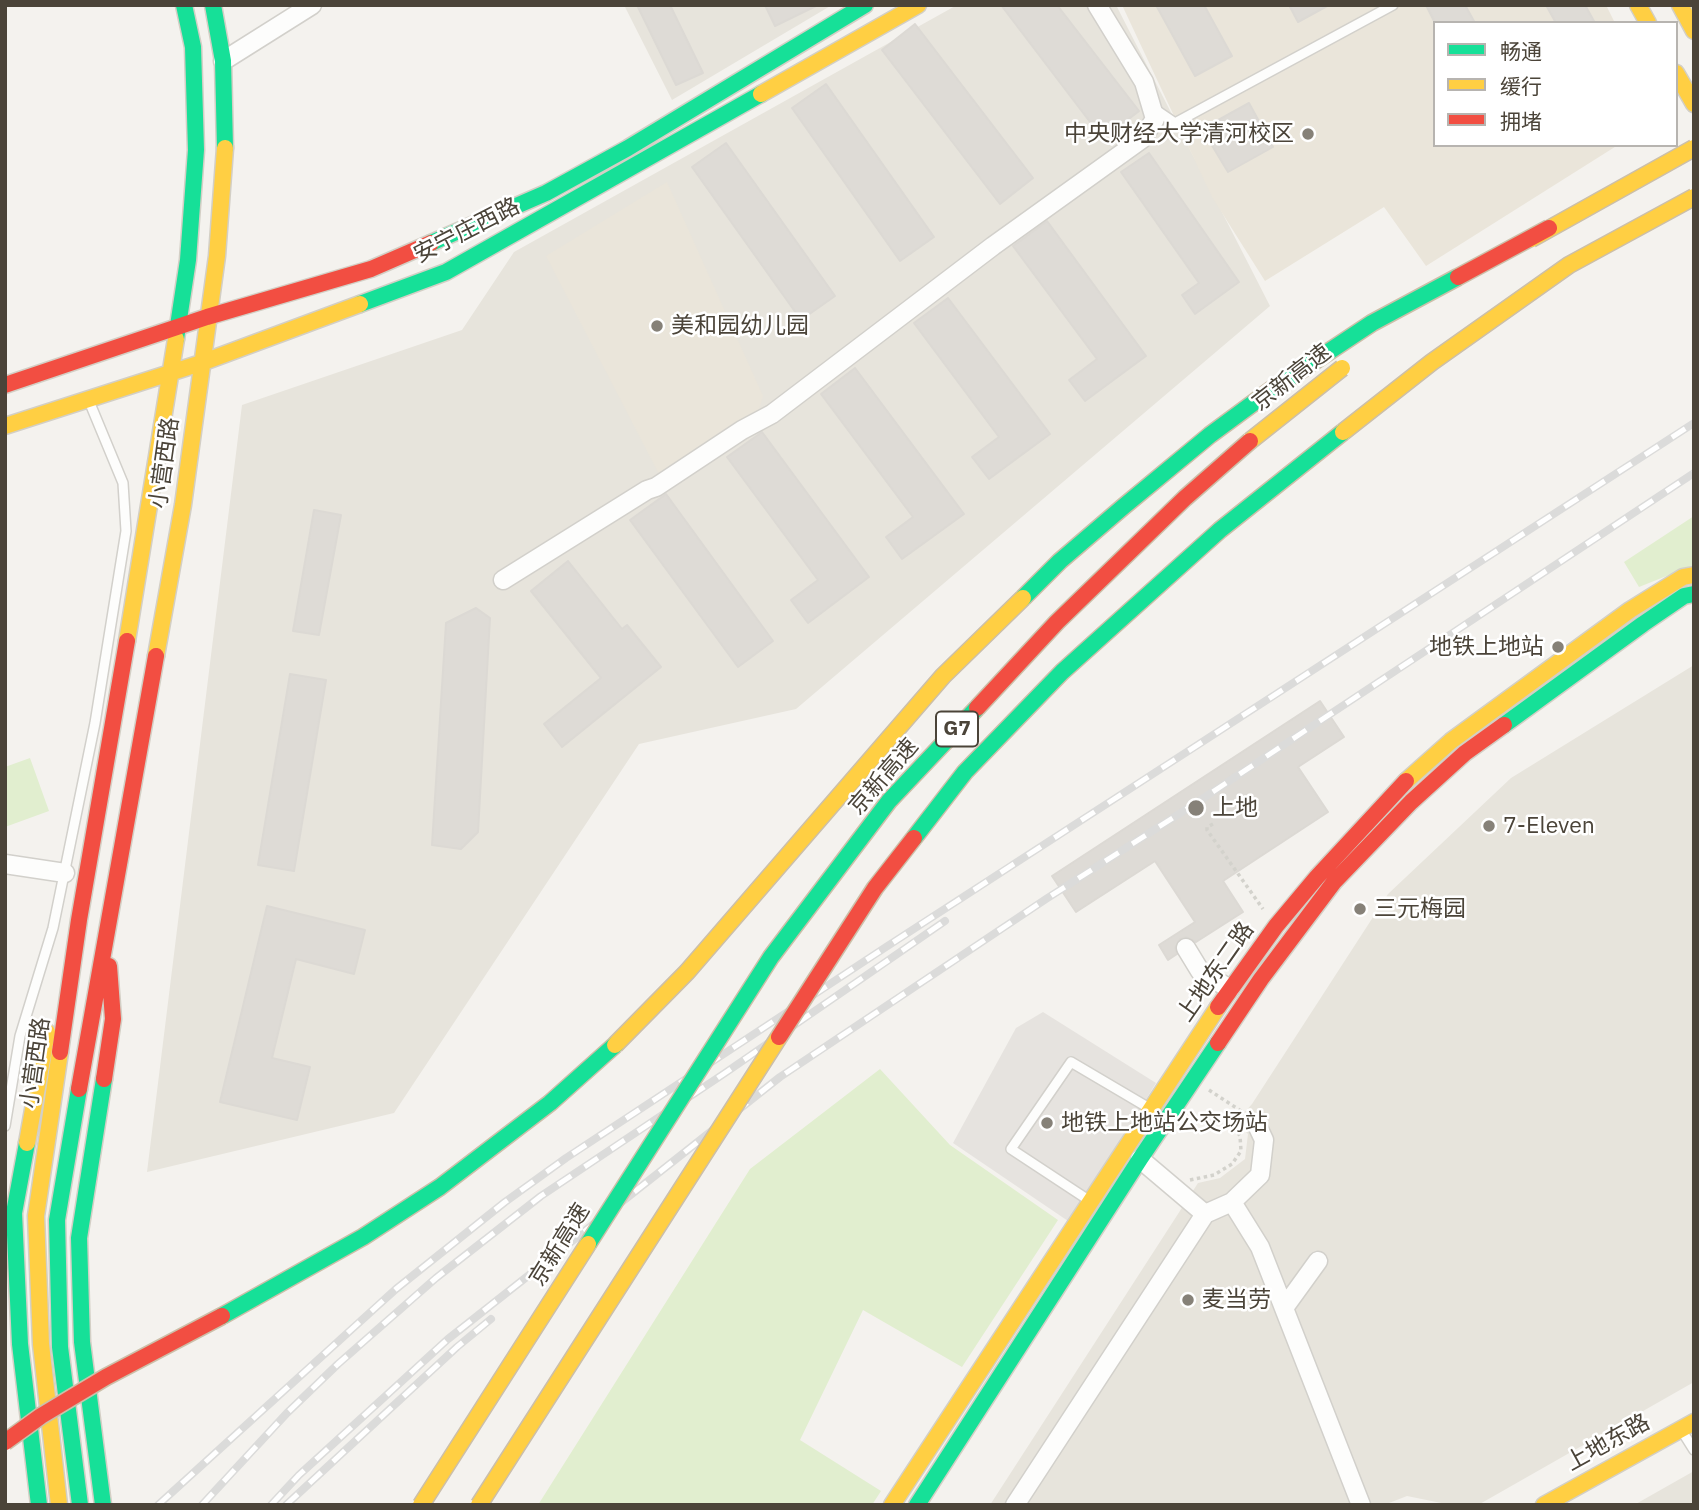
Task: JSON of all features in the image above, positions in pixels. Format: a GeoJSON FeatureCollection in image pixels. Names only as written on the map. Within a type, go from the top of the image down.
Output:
{"type":"FeatureCollection","features":[{"type":"Feature","properties":{"kind":"main road","name":"小营西路"},"geometry":{"type":"LineString","coordinates":[[59,1505],[41,1344],[36,1216],[79,920],[114,726],[188,260],[196,150],[193,47],[184,5]]}},
{"type":"Feature","properties":{"kind":"main road","name":"小营西路"},"geometry":{"type":"LineString","coordinates":[[80,1505],[60,1347],[57,1220],[107,923],[183,505],[217,256],[225,147],[223,61],[213,5]]}},
{"type":"Feature","properties":{"kind":"main road"},"geometry":{"type":"LineString","coordinates":[[5,385],[207,317],[371,269],[546,193],[628,148],[864,5]]}},
{"type":"Feature","properties":{"kind":"main road","name":"安宁庄西路"},"geometry":{"type":"LineString","coordinates":[[5,426],[170,374],[446,272],[918,5]]}},
{"type":"Feature","properties":{"kind":"main road"},"geometry":{"type":"LineString","coordinates":[[1638,5],[1647,21]]}},
{"type":"Feature","properties":{"kind":"main road"},"geometry":{"type":"LineString","coordinates":[[1680,5],[1694,32]]}},
{"type":"Feature","properties":{"kind":"main road"},"geometry":{"type":"LineString","coordinates":[[1678,76],[1694,104]]}},
{"type":"Feature","properties":{"kind":"main road"},"geometry":{"type":"LineString","coordinates":[[5,1442],[41,1416],[107,1377],[277,1287],[363,1237],[450,1179],[541,1110],[604,1055],[687,972],[943,676],[1060,562],[1220,428],[1271,390],[1372,323],[1694,148]]}},
{"type":"Feature","properties":{"kind":"main road","name":"G7"},"geometry":{"type":"LineString","coordinates":[[479,1505],[876,888],[965,772],[1062,672],[1220,530],[1432,362],[1569,265],[1694,197]]}},
{"type":"Feature","properties":{"kind":"main road"},"geometry":{"type":"LineString","coordinates":[[1383,336],[1421,307],[1549,228]]}},
{"type":"Feature","properties":{"kind":"main road","name":"京新高速"},"geometry":{"type":"LineString","coordinates":[[421,1505],[771,957],[889,801],[1058,622],[1185,498],[1227,459],[1352,360]]}},
{"type":"Feature","properties":{"kind":"main road","name":"上地东二路"},"geometry":{"type":"LineString","coordinates":[[892,1505],[1230,989],[1276,926],[1395,791],[1430,758],[1630,610],[1684,577],[1694,575]]}},
{"type":"Feature","properties":{"kind":"main road","name":"上地东二路"},"geometry":{"type":"LineString","coordinates":[[917,1505],[1140,1159],[1261,979],[1327,891],[1368,844],[1465,753],[1684,596],[1694,594]]}},
{"type":"Feature","properties":{"kind":"main road","name":"小营西路"},"geometry":{"type":"LineString","coordinates":[[39,1505],[20,1345],[14,1213],[46,1037],[79,920]]}},
{"type":"Feature","properties":{"kind":"main road","name":"小营西路"},"geometry":{"type":"LineString","coordinates":[[103,1505],[82,1342],[79,1238],[113,1019],[107,923]]}},
{"type":"Feature","properties":{"kind":"main road","name":"上地东路"},"geometry":{"type":"LineString","coordinates":[[1544,1505],[1687,1426]]}},
{"type":"Feature","properties":{"kind":"street"},"geometry":{"type":"LineString","coordinates":[[223,61],[312,5]]}},
{"type":"Feature","properties":{"kind":"street"},"geometry":{"type":"LineString","coordinates":[[503,580],[647,490],[656,487],[742,430],[772,414],[993,246],[1142,139],[1155,119],[1144,82],[1097,5]]}},
{"type":"Feature","properties":{"kind":"street"},"geometry":{"type":"LineString","coordinates":[[5,864],[65,873]]}},
{"type":"Feature","properties":{"kind":"street"},"geometry":{"type":"LineString","coordinates":[[1186,948],[1200,971],[1230,989]]}},
{"type":"Feature","properties":{"kind":"street"},"geometry":{"type":"LineString","coordinates":[[1015,1505],[1205,1214],[1232,1202],[1260,1175],[1264,1140],[1256,1123]]}},
{"type":"Feature","properties":{"kind":"street"},"geometry":{"type":"LineString","coordinates":[[1140,1159],[1205,1214]]}},
{"type":"Feature","properties":{"kind":"street"},"geometry":{"type":"LineString","coordinates":[[1232,1202],[1261,1247],[1361,1505]]}},
{"type":"Feature","properties":{"kind":"street"},"geometry":{"type":"LineString","coordinates":[[1284,1308],[1318,1261]]}},
{"type":"Feature","properties":{"kind":"lane"},"geometry":{"type":"LineString","coordinates":[[1151,107],[1175,122],[1393,5]]}},
{"type":"Feature","properties":{"kind":"lane"},"geometry":{"type":"LineString","coordinates":[[5,1126],[20,1037],[53,928],[65,873],[95,723],[126,531],[123,483],[88,399]]}},
{"type":"Feature","properties":{"kind":"lane"},"geometry":{"type":"LineString","coordinates":[[95,723],[114,726]]}},
{"type":"Feature","properties":{"kind":"lane"},"geometry":{"type":"LineString","coordinates":[[1106,1211],[1011,1149],[1071,1062],[1167,1119]]}},
{"type":"Feature","properties":{"kind":"lane"},"geometry":{"type":"LineString","coordinates":[[1687,1426],[1694,1450]]}},
{"type":"Feature","properties":{"kind":"path"},"geometry":{"type":"LineString","coordinates":[[1213,824],[1207,827],[1207,830],[1276,926]]}},
{"type":"Feature","properties":{"kind":"path"},"geometry":{"type":"LineString","coordinates":[[1194,1080],[1256,1123]]}},
{"type":"Feature","properties":{"kind":"path"},"geometry":{"type":"LineString","coordinates":[[1174,1188],[1181,1181],[1214,1175],[1232,1164],[1241,1151],[1240,1136],[1232,1123],[1240,1110]]}},
{"type":"Feature","properties":{"kind":"shaded area"},"geometry":{"type":"Polygon","coordinates":[[[624,5],[832,5],[672,100],[624,5]]]}},
{"type":"Feature","properties":{"kind":"shaded area"},"geometry":{"type":"Polygon","coordinates":[[[957,5],[1116,5],[1270,306],[796,709],[639,744],[394,1113],[147,1172],[242,405],[462,330],[514,252],[957,5]]]}},
{"type":"Feature","properties":{"kind":"shaded area","name":"中央财经大学清河校区"},"geometry":{"type":"Polygon","coordinates":[[[1122,5],[1606,5],[1614,21],[1433,21],[1433,147],[1615,147],[1426,266],[1384,207],[1265,281],[1212,197],[1122,5]]]}},
{"type":"Feature","properties":{"kind":"shaded area","name":"美和园幼儿园"},"geometry":{"type":"Polygon","coordinates":[[[667,182],[763,396],[757,417],[660,476],[546,256],[667,182]]]}},
{"type":"Feature","properties":{"kind":"shaded area"},"geometry":{"type":"Polygon","coordinates":[[[1694,665],[1694,1382],[1478,1505],[1451,1505],[1407,1496],[1384,1505],[990,1505],[1198,1183],[1220,1178],[1245,1159],[1248,1134],[1236,1122],[1252,1104],[1388,894],[1511,778],[1694,665]]]}},
{"type":"Feature","properties":{"kind":"shaded area","name":"地铁上地站公交场站"},"geometry":{"type":"Polygon","coordinates":[[[1043,1012],[1156,1083],[1071,1223],[953,1143],[1016,1028],[1043,1012]]]}},
{"type":"Feature","properties":{"kind":"shaded area"},"geometry":{"type":"Polygon","coordinates":[[[1694,1471],[1694,1505],[1634,1505],[1694,1471]]]}},
{"type":"Feature","properties":{"kind":"green space"},"geometry":{"type":"Polygon","coordinates":[[[1694,516],[1694,565],[1639,587],[1624,562],[1694,516]]]}},
{"type":"Feature","properties":{"kind":"green space"},"geometry":{"type":"Polygon","coordinates":[[[30,758],[49,811],[5,827],[5,767],[30,758]]]}},
{"type":"Feature","properties":{"kind":"green space"},"geometry":{"type":"Polygon","coordinates":[[[880,1069],[950,1145],[1058,1220],[962,1367],[863,1310],[800,1440],[881,1491],[872,1505],[538,1505],[750,1169],[880,1069]]]}},
{"type":"Feature","properties":{"kind":"building"},"geometry":{"type":"Polygon","coordinates":[[[637,5],[670,5],[703,73],[676,85],[637,5]]]}},
{"type":"Feature","properties":{"kind":"building"},"geometry":{"type":"Polygon","coordinates":[[[765,5],[818,5],[775,26],[765,5]]]}},
{"type":"Feature","properties":{"kind":"building"},"geometry":{"type":"Polygon","coordinates":[[[1001,5],[1057,5],[1139,111],[1103,139],[1001,5]]]}},
{"type":"Feature","properties":{"kind":"building"},"geometry":{"type":"Polygon","coordinates":[[[1156,5],[1204,5],[1232,56],[1195,76],[1156,5]]]}},
{"type":"Feature","properties":{"kind":"building"},"geometry":{"type":"Polygon","coordinates":[[[1289,5],[1329,5],[1298,22],[1289,5]]]}},
{"type":"Feature","properties":{"kind":"building"},"geometry":{"type":"Polygon","coordinates":[[[1426,5],[1465,5],[1474,21],[1434,21],[1426,5]]]}},
{"type":"Feature","properties":{"kind":"building"},"geometry":{"type":"Polygon","coordinates":[[[1546,5],[1585,5],[1594,21],[1555,21],[1546,5]]]}},
{"type":"Feature","properties":{"kind":"building"},"geometry":{"type":"Polygon","coordinates":[[[915,24],[1033,178],[1000,204],[882,50],[915,24]]]}},
{"type":"Feature","properties":{"kind":"building"},"geometry":{"type":"Polygon","coordinates":[[[826,84],[934,237],[900,261],[792,108],[826,84]]]}},
{"type":"Feature","properties":{"kind":"building"},"geometry":{"type":"Polygon","coordinates":[[[1249,103],[1273,147],[1228,172],[1202,129],[1249,103]]]}},
{"type":"Feature","properties":{"kind":"building"},"geometry":{"type":"Polygon","coordinates":[[[726,143],[835,296],[801,320],[692,167],[726,143]]]}},
{"type":"Feature","properties":{"kind":"building"},"geometry":{"type":"Polygon","coordinates":[[[1149,153],[1239,282],[1195,314],[1182,295],[1199,283],[1121,172],[1149,153]]]}},
{"type":"Feature","properties":{"kind":"building"},"geometry":{"type":"Polygon","coordinates":[[[1047,221],[1146,356],[1085,401],[1069,380],[1097,359],[1013,246],[1047,221]]]}},
{"type":"Feature","properties":{"kind":"building"},"geometry":{"type":"Polygon","coordinates":[[[948,298],[1050,434],[989,479],[972,457],[999,437],[914,323],[948,298]]]}},
{"type":"Feature","properties":{"kind":"building"},"geometry":{"type":"Polygon","coordinates":[[[855,368],[964,514],[902,559],[886,537],[913,517],[821,394],[855,368]]]}},
{"type":"Feature","properties":{"kind":"building"},"geometry":{"type":"Polygon","coordinates":[[[762,432],[869,577],[808,623],[791,600],[818,580],[727,457],[762,432]]]}},
{"type":"Feature","properties":{"kind":"building"},"geometry":{"type":"Polygon","coordinates":[[[666,494],[773,641],[738,667],[630,520],[666,494]]]}},
{"type":"Feature","properties":{"kind":"building"},"geometry":{"type":"Polygon","coordinates":[[[314,510],[341,515],[319,635],[293,631],[314,510]]]}},
{"type":"Feature","properties":{"kind":"building"},"geometry":{"type":"Polygon","coordinates":[[[568,561],[622,629],[627,625],[661,667],[562,747],[544,724],[601,678],[531,591],[568,561]]]}},
{"type":"Feature","properties":{"kind":"building"},"geometry":{"type":"Polygon","coordinates":[[[476,608],[490,618],[478,832],[461,849],[432,845],[446,623],[476,608]]]}},
{"type":"Feature","properties":{"kind":"building"},"geometry":{"type":"Polygon","coordinates":[[[290,674],[326,680],[294,871],[258,865],[290,674]]]}},
{"type":"Feature","properties":{"kind":"building"},"geometry":{"type":"Polygon","coordinates":[[[1320,701],[1344,737],[1298,767],[1328,812],[1223,881],[1243,912],[1196,942],[1186,937],[1180,939],[1175,948],[1177,954],[1168,960],[1159,945],[1195,922],[1155,861],[1076,912],[1052,876],[1320,701]]]}},
{"type":"Feature","properties":{"kind":"building"},"geometry":{"type":"Polygon","coordinates":[[[267,906],[365,930],[354,974],[296,959],[272,1058],[310,1067],[297,1120],[220,1102],[267,906]]]}},
{"type":"Feature","properties":{"kind":"railway"},"geometry":{"type":"LineString","coordinates":[[158,1505],[396,1289],[505,1202],[566,1158],[1694,423]]}},
{"type":"Feature","properties":{"kind":"railway"},"geometry":{"type":"LineString","coordinates":[[271,1505],[299,1475],[448,1339],[780,1077],[1694,473]]}},
{"type":"Feature","properties":{"kind":"railway"},"geometry":{"type":"LineString","coordinates":[[202,1505],[287,1413],[436,1278],[541,1196],[945,921]]}},
{"type":"Feature","properties":{"kind":"railway"},"geometry":{"type":"LineString","coordinates":[[286,1505],[457,1347],[491,1319]]}},
{"type":"Feature","properties":{"kind":"traffic: fast"},"geometry":{"type":"LineString","coordinates":[[176,339],[188,260],[196,150],[193,47],[184,5]]}},
{"type":"Feature","properties":{"kind":"traffic: fast"},"geometry":{"type":"LineString","coordinates":[[213,5],[223,61],[225,148]]}},
{"type":"Feature","properties":{"kind":"traffic: fast"},"geometry":{"type":"LineString","coordinates":[[431,243],[546,193],[628,148],[865,5]]}},
{"type":"Feature","properties":{"kind":"traffic: fast"},"geometry":{"type":"LineString","coordinates":[[360,304],[446,272],[761,94]]}},
{"type":"Feature","properties":{"kind":"traffic: fast"},"geometry":{"type":"LineString","coordinates":[[1023,598],[1060,561],[1210,435],[1271,390],[1372,323],[1458,277]]}},
{"type":"Feature","properties":{"kind":"traffic: fast"},"geometry":{"type":"LineString","coordinates":[[914,838],[965,772],[1062,672],[1220,530],[1343,432]]}},
{"type":"Feature","properties":{"kind":"traffic: fast"},"geometry":{"type":"LineString","coordinates":[[1504,725],[1643,624],[1684,596],[1694,594]]}},
{"type":"Feature","properties":{"kind":"traffic: fast"},"geometry":{"type":"LineString","coordinates":[[588,1244],[771,957],[889,801],[977,708]]}},
{"type":"Feature","properties":{"kind":"traffic: fast"},"geometry":{"type":"LineString","coordinates":[[917,1505],[1218,1043]]}},
{"type":"Feature","properties":{"kind":"traffic: fast"},"geometry":{"type":"LineString","coordinates":[[222,1316],[363,1237],[440,1187],[550,1103],[615,1045]]}},
{"type":"Feature","properties":{"kind":"traffic: fast"},"geometry":{"type":"LineString","coordinates":[[103,1505],[82,1342],[79,1238],[104,1079]]}},
{"type":"Feature","properties":{"kind":"traffic: fast"},"geometry":{"type":"LineString","coordinates":[[79,1089],[57,1220],[60,1347],[80,1505]]}},
{"type":"Feature","properties":{"kind":"traffic: fast"},"geometry":{"type":"LineString","coordinates":[[27,1143],[14,1213],[20,1344],[39,1505]]}},
{"type":"Feature","properties":{"kind":"traffic: slow"},"geometry":{"type":"LineString","coordinates":[[761,94],[918,5]]}},
{"type":"Feature","properties":{"kind":"traffic: slow"},"geometry":{"type":"LineString","coordinates":[[1638,5],[1647,21]]}},
{"type":"Feature","properties":{"kind":"traffic: slow"},"geometry":{"type":"LineString","coordinates":[[1680,5],[1694,31]]}},
{"type":"Feature","properties":{"kind":"traffic: slow"},"geometry":{"type":"LineString","coordinates":[[1678,76],[1694,104]]}},
{"type":"Feature","properties":{"kind":"traffic: slow"},"geometry":{"type":"LineString","coordinates":[[156,656],[183,505],[217,256],[225,148]]}},
{"type":"Feature","properties":{"kind":"traffic: slow"},"geometry":{"type":"LineString","coordinates":[[1531,239],[1694,148]]}},
{"type":"Feature","properties":{"kind":"traffic: slow"},"geometry":{"type":"LineString","coordinates":[[1343,432],[1432,362],[1569,265],[1694,197]]}},
{"type":"Feature","properties":{"kind":"traffic: slow"},"geometry":{"type":"LineString","coordinates":[[5,426],[201,363],[360,304]]}},
{"type":"Feature","properties":{"kind":"traffic: slow"},"geometry":{"type":"LineString","coordinates":[[127,641],[176,339]]}},
{"type":"Feature","properties":{"kind":"traffic: slow"},"geometry":{"type":"LineString","coordinates":[[1250,441],[1342,368]]}},
{"type":"Feature","properties":{"kind":"traffic: slow"},"geometry":{"type":"LineString","coordinates":[[1406,781],[1451,741],[1630,610],[1683,577],[1694,575]]}},
{"type":"Feature","properties":{"kind":"traffic: slow"},"geometry":{"type":"LineString","coordinates":[[615,1045],[687,972],[943,676],[1023,598]]}},
{"type":"Feature","properties":{"kind":"traffic: slow"},"geometry":{"type":"LineString","coordinates":[[892,1505],[1218,1007]]}},
{"type":"Feature","properties":{"kind":"traffic: slow"},"geometry":{"type":"LineString","coordinates":[[27,1143],[47,1032]]}},
{"type":"Feature","properties":{"kind":"traffic: slow"},"geometry":{"type":"LineString","coordinates":[[479,1505],[779,1037]]}},
{"type":"Feature","properties":{"kind":"traffic: slow"},"geometry":{"type":"LineString","coordinates":[[59,1505],[41,1344],[36,1216],[60,1052]]}},
{"type":"Feature","properties":{"kind":"traffic: slow"},"geometry":{"type":"LineString","coordinates":[[421,1505],[588,1244]]}},
{"type":"Feature","properties":{"kind":"traffic: slow"},"geometry":{"type":"LineString","coordinates":[[1544,1505],[1694,1422]]}},
{"type":"Feature","properties":{"kind":"traffic: jam"},"geometry":{"type":"LineString","coordinates":[[1458,277],[1549,228]]}},
{"type":"Feature","properties":{"kind":"traffic: jam"},"geometry":{"type":"LineString","coordinates":[[5,385],[207,317],[371,269],[431,243]]}},
{"type":"Feature","properties":{"kind":"traffic: jam"},"geometry":{"type":"LineString","coordinates":[[977,708],[1057,622],[1185,498],[1250,441]]}},
{"type":"Feature","properties":{"kind":"traffic: jam"},"geometry":{"type":"LineString","coordinates":[[60,1052],[79,920],[127,641]]}},
{"type":"Feature","properties":{"kind":"traffic: jam"},"geometry":{"type":"LineString","coordinates":[[79,1089],[156,656]]}},
{"type":"Feature","properties":{"kind":"traffic: jam"},"geometry":{"type":"LineString","coordinates":[[1218,1043],[1261,979],[1334,882],[1411,802],[1465,753],[1504,725]]}},
{"type":"Feature","properties":{"kind":"traffic: jam"},"geometry":{"type":"LineString","coordinates":[[1218,1007],[1276,926],[1317,877],[1406,781]]}},
{"type":"Feature","properties":{"kind":"traffic: jam"},"geometry":{"type":"LineString","coordinates":[[779,1037],[875,888],[914,838]]}},
{"type":"Feature","properties":{"kind":"traffic: jam"},"geometry":{"type":"LineString","coordinates":[[104,1079],[113,1019],[109,966]]}},
{"type":"Feature","properties":{"kind":"traffic: jam"},"geometry":{"type":"LineString","coordinates":[[5,1442],[41,1416],[106,1377],[222,1316]]}},
{"type":"Feature","properties":{"kind":"place","name":"中央财经大学清河校区"},"geometry":{"type":"Point","coordinates":[1308,134]}},
{"type":"Feature","properties":{"kind":"place","name":"美和园幼儿园"},"geometry":{"type":"Point","coordinates":[657,326]}},
{"type":"Feature","properties":{"kind":"place","name":"地铁上地站"},"geometry":{"type":"Point","coordinates":[1558,647]}},
{"type":"Feature","properties":{"kind":"place","name":"上地"},"geometry":{"type":"Point","coordinates":[1196,808]}},
{"type":"Feature","properties":{"kind":"place","name":"7-Eleven"},"geometry":{"type":"Point","coordinates":[1489,826]}},
{"type":"Feature","properties":{"kind":"place","name":"三元梅园"},"geometry":{"type":"Point","coordinates":[1360,909]}},
{"type":"Feature","properties":{"kind":"place","name":"地铁上地站公交场站"},"geometry":{"type":"Point","coordinates":[1047,1123]}},
{"type":"Feature","properties":{"kind":"place","name":"麦当劳"},"geometry":{"type":"Point","coordinates":[1188,1300]}}]}
